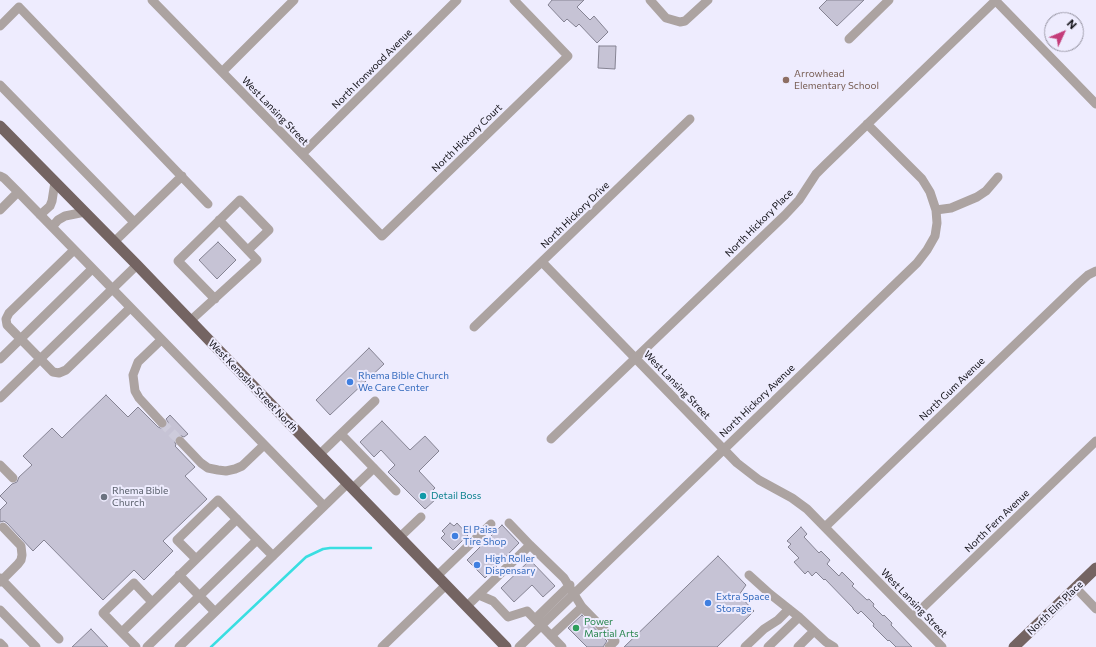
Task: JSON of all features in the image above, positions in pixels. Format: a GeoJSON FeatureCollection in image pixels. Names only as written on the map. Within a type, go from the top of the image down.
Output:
{"type":"FeatureCollection","features":[{"type":"Feature","properties":{"kind":"main road","name":"West Kenosha Street North"},"geometry":{"type":"LineString","coordinates":[[0,126],[137,265],[506,647]]}},
{"type":"Feature","properties":{"kind":"main road","name":"North Elm Place"},"geometry":{"type":"LineString","coordinates":[[1014,647],[1095,570]]}},
{"type":"Feature","properties":{"kind":"street","name":"West Lansing Street"},"geometry":{"type":"LineString","coordinates":[[152,0],[382,236]]}},
{"type":"Feature","properties":{"kind":"street"},"geometry":{"type":"LineString","coordinates":[[222,72],[294,0]]}},
{"type":"Feature","properties":{"kind":"street","name":"North Ironwood Avenue"},"geometry":{"type":"LineString","coordinates":[[302,154],[457,0]]}},
{"type":"Feature","properties":{"kind":"street","name":"North Hickory Court"},"geometry":{"type":"LineString","coordinates":[[382,236],[568,56],[514,0]]}},
{"type":"Feature","properties":{"kind":"street"},"geometry":{"type":"LineString","coordinates":[[650,0],[666,18],[680,22],[685,21],[708,0]]}},
{"type":"Feature","properties":{"kind":"street"},"geometry":{"type":"LineString","coordinates":[[849,39],[889,0]]}},
{"type":"Feature","properties":{"kind":"street"},"geometry":{"type":"LineString","coordinates":[[995,0],[1096,104]]}},
{"type":"Feature","properties":{"kind":"street","name":"North Hickory Place"},"geometry":{"type":"LineString","coordinates":[[551,439],[790,209],[820,170],[995,0]]}},
{"type":"Feature","properties":{"kind":"street"},"geometry":{"type":"LineString","coordinates":[[0,26],[19,7],[208,204]]}},
{"type":"Feature","properties":{"kind":"street"},"geometry":{"type":"LineString","coordinates":[[0,85],[134,222]]}},
{"type":"Feature","properties":{"kind":"street","name":"North Hickory Drive"},"geometry":{"type":"LineString","coordinates":[[474,327],[690,119]]}},
{"type":"Feature","properties":{"kind":"street","name":"North Hickory Avenue"},"geometry":{"type":"LineString","coordinates":[[518,647],[538,622],[571,589],[723,449],[917,263],[927,250],[935,236],[937,223],[933,197],[924,182],[867,124]]}},
{"type":"Feature","properties":{"kind":"street"},"geometry":{"type":"LineString","coordinates":[[0,176],[18,192],[324,506]]}},
{"type":"Feature","properties":{"kind":"street"},"geometry":{"type":"LineString","coordinates":[[114,242],[182,176]]}},
{"type":"Feature","properties":{"kind":"street"},"geometry":{"type":"LineString","coordinates":[[936,210],[951,208],[977,197],[986,191],[998,177]]}},
{"type":"Feature","properties":{"kind":"street"},"geometry":{"type":"LineString","coordinates":[[40,215],[50,206],[56,182]]}},
{"type":"Feature","properties":{"kind":"street"},"geometry":{"type":"LineString","coordinates":[[0,210],[18,192]]}},
{"type":"Feature","properties":{"kind":"street"},"geometry":{"type":"LineString","coordinates":[[215,299],[178,261],[240,200],[269,230],[248,250]]}},
{"type":"Feature","properties":{"kind":"street"},"geometry":{"type":"LineString","coordinates":[[52,227],[58,220],[65,216],[85,212]]}},
{"type":"Feature","properties":{"kind":"street"},"geometry":{"type":"LineString","coordinates":[[190,321],[257,260],[218,220]]}},
{"type":"Feature","properties":{"kind":"street"},"geometry":{"type":"LineString","coordinates":[[74,250],[9,313],[6,319],[7,325],[53,372],[59,373],[66,370],[130,308]]}},
{"type":"Feature","properties":{"kind":"street","name":"West Lansing Street"},"geometry":{"type":"LineString","coordinates":[[542,262],[723,449],[751,474],[765,484],[784,493],[800,504],[825,527],[942,647]]}},
{"type":"Feature","properties":{"kind":"street"},"geometry":{"type":"LineString","coordinates":[[0,398],[137,265]]}},
{"type":"Feature","properties":{"kind":"street"},"geometry":{"type":"LineString","coordinates":[[0,359],[92,269]]}},
{"type":"Feature","properties":{"kind":"street","name":"North Gum Avenue"},"geometry":{"type":"LineString","coordinates":[[825,527],[1078,284],[1088,275],[1096,271]]}},
{"type":"Feature","properties":{"kind":"street"},"geometry":{"type":"LineString","coordinates":[[161,340],[138,362],[133,375],[135,390],[139,398],[162,423]]}},
{"type":"Feature","properties":{"kind":"street"},"geometry":{"type":"LineString","coordinates":[[320,454],[375,401]]}},
{"type":"Feature","properties":{"kind":"street"},"geometry":{"type":"LineString","coordinates":[[341,434],[396,491]]}},
{"type":"Feature","properties":{"kind":"street"},"geometry":{"type":"LineString","coordinates":[[180,441],[201,463],[208,468],[226,471],[242,466],[264,445]]}},
{"type":"Feature","properties":{"kind":"street","name":"North Fern Avenue"},"geometry":{"type":"LineString","coordinates":[[913,617],[1096,441]]}},
{"type":"Feature","properties":{"kind":"street"},"geometry":{"type":"LineString","coordinates":[[0,465],[13,478]]}},
{"type":"Feature","properties":{"kind":"street"},"geometry":{"type":"LineString","coordinates":[[179,647],[324,506],[374,468]]}},
{"type":"Feature","properties":{"kind":"street"},"geometry":{"type":"LineString","coordinates":[[196,559],[177,540],[218,500],[273,556]]}},
{"type":"Feature","properties":{"kind":"street"},"geometry":{"type":"LineString","coordinates":[[400,537],[421,517]]}},
{"type":"Feature","properties":{"kind":"street"},"geometry":{"type":"LineString","coordinates":[[122,632],[237,519]]}},
{"type":"Feature","properties":{"kind":"street"},"geometry":{"type":"LineString","coordinates":[[509,523],[564,578],[582,607],[615,642],[609,647]]}},
{"type":"Feature","properties":{"kind":"street"},"geometry":{"type":"LineString","coordinates":[[437,576],[491,524]]}},
{"type":"Feature","properties":{"kind":"street"},"geometry":{"type":"LineString","coordinates":[[4,527],[21,546],[22,556],[18,564],[1,580],[59,639]]}},
{"type":"Feature","properties":{"kind":"street"},"geometry":{"type":"LineString","coordinates":[[147,647],[257,540]]}},
{"type":"Feature","properties":{"kind":"street"},"geometry":{"type":"LineString","coordinates":[[467,606],[530,545]]}},
{"type":"Feature","properties":{"kind":"street"},"geometry":{"type":"LineString","coordinates":[[749,574],[814,632],[821,643],[834,647]]}},
{"type":"Feature","properties":{"kind":"street"},"geometry":{"type":"LineString","coordinates":[[179,575],[215,612]]}},
{"type":"Feature","properties":{"kind":"street"},"geometry":{"type":"LineString","coordinates":[[136,647],[103,613],[134,583],[152,602]]}},
{"type":"Feature","properties":{"kind":"street"},"geometry":{"type":"LineString","coordinates":[[382,647],[446,585]]}},
{"type":"Feature","properties":{"kind":"street"},"geometry":{"type":"LineString","coordinates":[[1076,588],[1096,609]]}},
{"type":"Feature","properties":{"kind":"street"},"geometry":{"type":"LineString","coordinates":[[479,595],[493,601],[508,617],[527,611],[559,646]]}},
{"type":"Feature","properties":{"kind":"street"},"geometry":{"type":"LineString","coordinates":[[551,636],[582,607]]}},
{"type":"Feature","properties":{"kind":"street"},"geometry":{"type":"LineString","coordinates":[[0,610],[36,647]]}},
{"type":"Feature","properties":{"kind":"street"},"geometry":{"type":"LineString","coordinates":[[745,647],[764,629],[778,620],[789,610]]}},
{"type":"Feature","properties":{"kind":"street"},"geometry":{"type":"LineString","coordinates":[[768,647],[799,618]]}},
{"type":"Feature","properties":{"kind":"street"},"geometry":{"type":"LineString","coordinates":[[798,647],[814,632]]}},
{"type":"Feature","properties":{"kind":"street"},"geometry":{"type":"LineString","coordinates":[[0,643],[4,647]]}},
{"type":"Feature","properties":{"kind":"building"},"geometry":{"type":"Polygon","coordinates":[[[552,0],[584,0],[577,7],[590,20],[594,16],[608,32],[597,43],[579,24],[576,27],[567,19],[564,22],[548,5],[552,0]]]}},
{"type":"Feature","properties":{"kind":"building"},"geometry":{"type":"Polygon","coordinates":[[[827,0],[864,0],[837,26],[819,8],[827,0]]]}},
{"type":"Feature","properties":{"kind":"building"},"geometry":{"type":"Polygon","coordinates":[[[599,46],[616,46],[615,69],[598,68],[599,46]]]}},
{"type":"Feature","properties":{"kind":"building"},"geometry":{"type":"Polygon","coordinates":[[[218,242],[236,260],[217,279],[199,260],[218,242]]]}},
{"type":"Feature","properties":{"kind":"building","name":"Rhema Bible Church We Care Center"},"geometry":{"type":"Polygon","coordinates":[[[369,348],[384,364],[330,415],[316,400],[369,348]]]}},
{"type":"Feature","properties":{"kind":"building","name":"Rhema Bible Church"},"geometry":{"type":"Polygon","coordinates":[[[106,395],[128,417],[138,407],[158,427],[163,429],[168,425],[166,419],[170,415],[188,434],[184,437],[179,435],[174,440],[175,446],[195,467],[185,476],[207,499],[163,541],[173,551],[144,580],[134,570],[103,600],[44,540],[33,551],[7,523],[4,521],[0,522],[0,510],[7,503],[0,496],[12,484],[17,482],[19,477],[32,465],[23,456],[52,428],[62,438],[106,395]]]}},
{"type":"Feature","properties":{"kind":"building"},"geometry":{"type":"Polygon","coordinates":[[[382,421],[410,450],[425,436],[439,451],[419,471],[435,488],[430,493],[436,499],[425,509],[388,472],[395,465],[381,450],[374,457],[360,442],[382,421]]]}},
{"type":"Feature","properties":{"kind":"building","name":"El Paisa Tire Shop"},"geometry":{"type":"Polygon","coordinates":[[[450,523],[454,526],[457,523],[468,535],[453,550],[441,538],[445,534],[442,531],[450,523]]]}},
{"type":"Feature","properties":{"kind":"building"},"geometry":{"type":"Polygon","coordinates":[[[502,525],[519,543],[485,578],[467,560],[502,525]]]}},
{"type":"Feature","properties":{"kind":"building"},"geometry":{"type":"Polygon","coordinates":[[[801,527],[807,534],[804,537],[819,553],[821,551],[830,560],[827,564],[839,576],[842,572],[854,584],[852,586],[867,600],[869,599],[874,604],[873,606],[892,623],[891,625],[912,647],[896,647],[873,626],[874,624],[861,611],[858,614],[825,579],[824,580],[816,572],[812,576],[808,571],[805,574],[794,562],[799,558],[788,547],[791,544],[787,541],[801,527]]]}},
{"type":"Feature","properties":{"kind":"building","name":"Extra Space Storage"},"geometry":{"type":"Polygon","coordinates":[[[718,556],[746,585],[739,595],[754,611],[717,647],[624,647],[718,556]]]}},
{"type":"Feature","properties":{"kind":"building"},"geometry":{"type":"Polygon","coordinates":[[[530,560],[555,586],[543,597],[532,585],[514,602],[501,588],[530,560]]]}},
{"type":"Feature","properties":{"kind":"building"},"geometry":{"type":"Polygon","coordinates":[[[582,615],[607,641],[603,647],[587,647],[568,628],[582,615]]]}},
{"type":"Feature","properties":{"kind":"building"},"geometry":{"type":"Polygon","coordinates":[[[91,629],[108,647],[72,647],[91,629]]]}},
{"type":"Feature","properties":{"kind":"waterway"},"geometry":{"type":"LineString","coordinates":[[211,647],[306,557],[323,549],[330,548],[371,548]]}},
{"type":"Feature","properties":{"kind":"tunnel"},"geometry":{"type":"LineString","coordinates":[[162,423],[180,441]]}},
{"type":"Feature","properties":{"kind":"place","name":"Arrowhead Elementary School"},"geometry":{"type":"Point","coordinates":[786,80]}},
{"type":"Feature","properties":{"kind":"place","name":"Rhema Bible Church We Care Center"},"geometry":{"type":"Point","coordinates":[350,382]}},
{"type":"Feature","properties":{"kind":"place","name":"Detail Boss"},"geometry":{"type":"Point","coordinates":[423,496]}},
{"type":"Feature","properties":{"kind":"place","name":"Rhema Bible Church"},"geometry":{"type":"Point","coordinates":[104,497]}},
{"type":"Feature","properties":{"kind":"place","name":"El Paisa Tire Shop"},"geometry":{"type":"Point","coordinates":[455,536]}},
{"type":"Feature","properties":{"kind":"place","name":"High Roller Dispensary"},"geometry":{"type":"Point","coordinates":[477,565]}},
{"type":"Feature","properties":{"kind":"place","name":"Extra Space Storage"},"geometry":{"type":"Point","coordinates":[708,603]}},
{"type":"Feature","properties":{"kind":"place","name":"Power Martial Arts"},"geometry":{"type":"Point","coordinates":[576,628]}}]}
